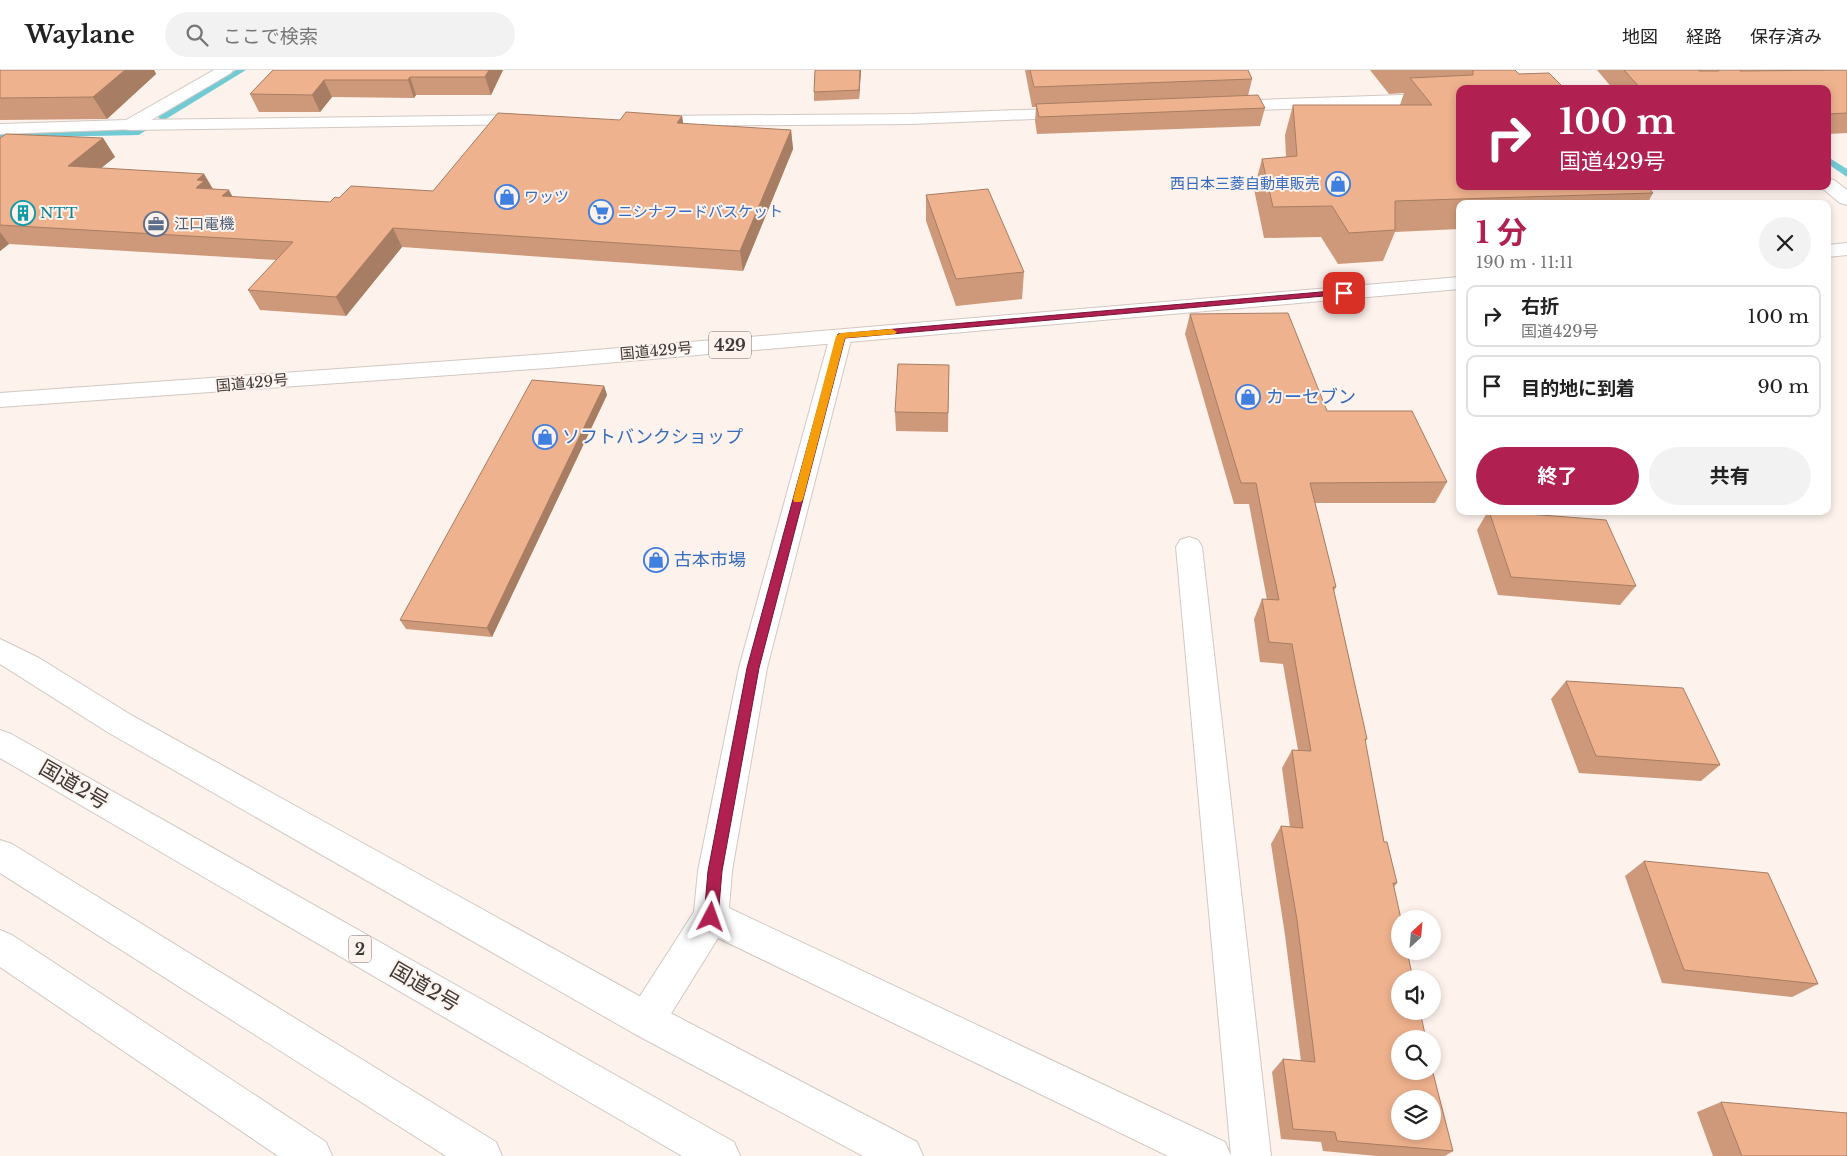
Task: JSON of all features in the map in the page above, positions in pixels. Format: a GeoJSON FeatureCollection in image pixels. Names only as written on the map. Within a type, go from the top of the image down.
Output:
{"type":"FeatureCollection","features":[{"type":"Feature","properties":{"kind":"main road"},"geometry":{"type":"LineString","coordinates":[[130,125],[225,70]]}},
{"type":"Feature","properties":{"kind":"main road"},"geometry":{"type":"LineString","coordinates":[[1208,107],[1456,98]]}},
{"type":"Feature","properties":{"kind":"main road"},"geometry":{"type":"LineString","coordinates":[[633,121],[911,119],[1090,112]]}},
{"type":"Feature","properties":{"kind":"main road"},"geometry":{"type":"LineString","coordinates":[[0,129],[130,125],[545,120]]}},
{"type":"Feature","properties":{"kind":"main road"},"geometry":{"type":"LineString","coordinates":[[1831,186],[1847,199]]}},
{"type":"Feature","properties":{"kind":"main road"},"geometry":{"type":"LineString","coordinates":[[1831,251],[1847,249]]}},
{"type":"Feature","properties":{"kind":"main road","name":"国道429号"},"geometry":{"type":"LineString","coordinates":[[0,400],[167,390],[841,336],[1456,283]]}},
{"type":"Feature","properties":{"kind":"main road"},"geometry":{"type":"LineString","coordinates":[[646,1020],[711,917],[715,871],[753,668],[841,336]]}},
{"type":"Feature","properties":{"kind":"main road"},"geometry":{"type":"LineString","coordinates":[[0,416],[77,396]]}},
{"type":"Feature","properties":{"kind":"main road"},"geometry":{"type":"LineString","coordinates":[[1189,548],[1251,1156]]}},
{"type":"Feature","properties":{"kind":"main road"},"geometry":{"type":"LineString","coordinates":[[0,650],[29,666],[120,724],[646,1020],[903,1156]]}},
{"type":"Feature","properties":{"kind":"main road","name":"国道2号"},"geometry":{"type":"LineString","coordinates":[[0,742],[720,1156]]}},
{"type":"Feature","properties":{"kind":"main road"},"geometry":{"type":"LineString","coordinates":[[0,854],[482,1156]]}},
{"type":"Feature","properties":{"kind":"main road"},"geometry":{"type":"LineString","coordinates":[[711,917],[1211,1156]]}},
{"type":"Feature","properties":{"kind":"main road"},"geometry":{"type":"LineString","coordinates":[[0,947],[312,1156]]}},
{"type":"Feature","properties":{"kind":"building"},"geometry":{"type":"Polygon","coordinates":[[[0,70],[125,70],[93,97],[0,98],[0,70]]]}},
{"type":"Feature","properties":{"kind":"building"},"geometry":{"type":"Polygon","coordinates":[[[273,70],[489,70],[485,77],[410,77],[408,80],[324,80],[312,95],[250,94],[273,70]]]}},
{"type":"Feature","properties":{"kind":"building"},"geometry":{"type":"Polygon","coordinates":[[[815,70],[860,70],[859,90],[814,92],[815,70]]]}},
{"type":"Feature","properties":{"kind":"building"},"geometry":{"type":"Polygon","coordinates":[[[1030,70],[1248,70],[1252,79],[1034,87],[1030,70]]]}},
{"type":"Feature","properties":{"kind":"building"},"geometry":{"type":"Polygon","coordinates":[[[1473,70],[1515,70],[1519,74],[1549,73],[1561,85],[1456,85],[1456,190],[1650,190],[1653,193],[1395,201],[1395,230],[1349,233],[1332,206],[1273,207],[1262,159],[1297,156],[1293,105],[1432,105],[1410,78],[1473,75],[1473,70]]]}},
{"type":"Feature","properties":{"kind":"building"},"geometry":{"type":"Polygon","coordinates":[[[1624,70],[1847,70],[1847,113],[1831,114],[1831,85],[1637,85],[1624,70]]]}},
{"type":"Feature","properties":{"kind":"building"},"geometry":{"type":"Polygon","coordinates":[[[1258,95],[1265,108],[1039,117],[1036,104],[1258,95]]]}},
{"type":"Feature","properties":{"kind":"building"},"geometry":{"type":"Polygon","coordinates":[[[626,112],[682,116],[677,123],[791,130],[740,251],[393,228],[336,297],[248,290],[293,242],[0,225],[0,138],[6,134],[103,138],[68,166],[204,174],[197,180],[204,181],[196,188],[229,190],[222,196],[330,202],[335,197],[339,198],[351,186],[433,191],[498,113],[620,120],[626,112]]]}},
{"type":"Feature","properties":{"kind":"building"},"geometry":{"type":"Polygon","coordinates":[[[988,189],[1024,272],[956,279],[926,195],[988,189]]]}},
{"type":"Feature","properties":{"kind":"building"},"geometry":{"type":"Polygon","coordinates":[[[1288,313],[1327,411],[1412,411],[1447,482],[1310,483],[1336,587],[1333,587],[1367,739],[1365,739],[1384,842],[1387,842],[1397,883],[1393,883],[1399,910],[1391,910],[1391,960],[1409,960],[1411,970],[1391,970],[1391,1020],[1422,1020],[1424,1030],[1391,1030],[1391,1080],[1435,1080],[1437,1090],[1391,1090],[1391,1140],[1441,1140],[1441,1104],[1453,1151],[1337,1141],[1335,1132],[1293,1129],[1283,1059],[1315,1062],[1297,920],[1281,826],[1303,828],[1292,750],[1311,751],[1292,644],[1269,642],[1262,599],[1279,600],[1256,483],[1241,483],[1190,314],[1288,313]]]}},
{"type":"Feature","properties":{"kind":"building"},"geometry":{"type":"Polygon","coordinates":[[[898,364],[949,365],[948,413],[895,412],[898,364]]]}},
{"type":"Feature","properties":{"kind":"building"},"geometry":{"type":"Polygon","coordinates":[[[532,380],[604,386],[487,628],[400,620],[532,380]]]}},
{"type":"Feature","properties":{"kind":"building"},"geometry":{"type":"Polygon","coordinates":[[[1490,515],[1541,515],[1606,520],[1636,586],[1511,577],[1490,515]]]}},
{"type":"Feature","properties":{"kind":"building"},"geometry":{"type":"Polygon","coordinates":[[[1566,681],[1683,688],[1720,765],[1596,756],[1566,681]]]}},
{"type":"Feature","properties":{"kind":"building"},"geometry":{"type":"Polygon","coordinates":[[[1644,861],[1768,873],[1818,984],[1684,970],[1644,861]]]}},
{"type":"Feature","properties":{"kind":"building"},"geometry":{"type":"Polygon","coordinates":[[[1721,1102],[1847,1113],[1847,1156],[1742,1156],[1721,1102]]]}},
{"type":"Feature","properties":{"kind":"waterway"},"geometry":{"type":"LineString","coordinates":[[163,117],[242,70]]}},
{"type":"Feature","properties":{"kind":"waterway"},"geometry":{"type":"LineString","coordinates":[[0,135],[139,132],[143,129]]}},
{"type":"Feature","properties":{"kind":"waterway"},"geometry":{"type":"LineString","coordinates":[[1831,162],[1847,174]]}},
{"type":"Feature","properties":{"kind":"slow traffic"},"geometry":{"type":"LineString","coordinates":[[798,499],[841,336],[892,332]]}},
{"type":"Feature","properties":{"kind":"place","name":"西日本三菱自動車販売"},"geometry":{"type":"Point","coordinates":[1338,184]}},
{"type":"Feature","properties":{"kind":"place","name":"ワッツ"},"geometry":{"type":"Point","coordinates":[507,197]}},
{"type":"Feature","properties":{"kind":"place","name":"ニシナフードバスケット"},"geometry":{"type":"Point","coordinates":[601,212]}},
{"type":"Feature","properties":{"kind":"place","name":"NTT"},"geometry":{"type":"Point","coordinates":[23,213]}},
{"type":"Feature","properties":{"kind":"place","name":"江口電機"},"geometry":{"type":"Point","coordinates":[156,224]}},
{"type":"Feature","properties":{"kind":"place","name":"カーセブン"},"geometry":{"type":"Point","coordinates":[1248,397]}},
{"type":"Feature","properties":{"kind":"place","name":"ソフトバンクショップ"},"geometry":{"type":"Point","coordinates":[545,437]}},
{"type":"Feature","properties":{"kind":"place","name":"古本市場"},"geometry":{"type":"Point","coordinates":[656,560]}},
{"type":"Feature","properties":{"kind":"route"},"geometry":{"type":"LineString","coordinates":[[711,917],[715,871],[753,668],[841,336],[1344,293]]}}]}
